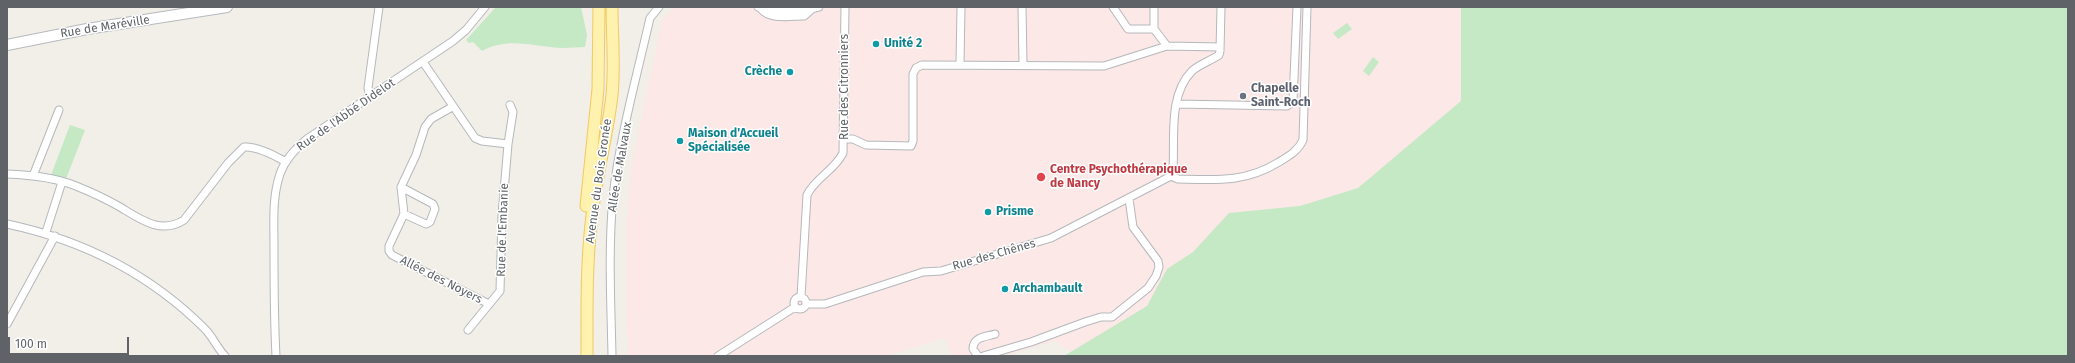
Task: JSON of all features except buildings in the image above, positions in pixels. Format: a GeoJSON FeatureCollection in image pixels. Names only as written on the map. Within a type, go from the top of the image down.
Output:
{"type":"FeatureCollection","features":[{"type":"Feature","properties":{"kind":"main road","name":"Rue de Maréville"},"geometry":{"type":"LineString","coordinates":[[7,46],[86,29],[227,7]]}},
{"type":"Feature","properties":{"kind":"main road"},"geometry":{"type":"LineString","coordinates":[[592,7],[593,81],[598,89]]}},
{"type":"Feature","properties":{"kind":"main road","name":"Avenue du Bois Gronée"},"geometry":{"type":"LineString","coordinates":[[581,356],[581,282],[598,89],[599,7]]}},
{"type":"Feature","properties":{"kind":"main road","name":"Avenue du Bois Gronée"},"geometry":{"type":"LineString","coordinates":[[587,356],[587,296],[590,235],[594,201],[612,94],[612,7]]}},
{"type":"Feature","properties":{"kind":"street"},"geometry":{"type":"LineString","coordinates":[[370,97],[368,88],[379,7]]}},
{"type":"Feature","properties":{"kind":"street","name":"Rue de l'Abbé Didelot"},"geometry":{"type":"LineString","coordinates":[[276,356],[274,295],[275,200],[278,181],[286,162],[294,150],[308,139],[423,62],[466,30],[485,7]]}},
{"type":"Feature","properties":{"kind":"street","name":"Allée de Malvaux"},"geometry":{"type":"LineString","coordinates":[[612,356],[610,282],[613,196],[650,18],[659,7]]}},
{"type":"Feature","properties":{"kind":"street"},"geometry":{"type":"LineString","coordinates":[[759,8],[811,10],[819,7]]}},
{"type":"Feature","properties":{"kind":"street","name":"Rue des Citronniers"},"geometry":{"type":"LineString","coordinates":[[801,297],[806,196],[813,186],[841,158],[844,153],[845,7]]}},
{"type":"Feature","properties":{"kind":"street"},"geometry":{"type":"LineString","coordinates":[[960,64],[961,7]]}},
{"type":"Feature","properties":{"kind":"street"},"geometry":{"type":"LineString","coordinates":[[1022,7],[1023,65]]}},
{"type":"Feature","properties":{"kind":"street"},"geometry":{"type":"LineString","coordinates":[[1114,7],[1120,11],[1128,29],[1154,29]]}},
{"type":"Feature","properties":{"kind":"street"},"geometry":{"type":"LineString","coordinates":[[1154,7],[1154,29],[1167,46]]}},
{"type":"Feature","properties":{"kind":"street"},"geometry":{"type":"LineString","coordinates":[[1221,7],[1219,55],[1199,66],[1186,79],[1176,104],[1172,176],[1178,179],[1231,180],[1265,170],[1299,148],[1303,140],[1307,7]]}},
{"type":"Feature","properties":{"kind":"street"},"geometry":{"type":"LineString","coordinates":[[1176,104],[1287,106],[1293,101],[1297,7]]}},
{"type":"Feature","properties":{"kind":"street"},"geometry":{"type":"LineString","coordinates":[[844,139],[853,139],[866,145],[911,146],[913,140],[914,71],[922,65],[960,64],[1104,66],[1167,46],[1220,47]]}},
{"type":"Feature","properties":{"kind":"street"},"geometry":{"type":"LineString","coordinates":[[423,62],[475,138],[482,141],[508,144]]}},
{"type":"Feature","properties":{"kind":"street"},"geometry":{"type":"LineString","coordinates":[[401,187],[433,204],[436,209],[430,222],[426,224],[404,214],[401,187],[416,155],[425,127],[431,119],[452,106]]}},
{"type":"Feature","properties":{"kind":"street","name":"Rue de l'Embanie"},"geometry":{"type":"LineString","coordinates":[[468,330],[500,288],[502,215],[508,144],[513,112],[510,106]]}},
{"type":"Feature","properties":{"kind":"street"},"geometry":{"type":"LineString","coordinates":[[33,176],[58,110]]}},
{"type":"Feature","properties":{"kind":"street"},"geometry":{"type":"LineString","coordinates":[[7,174],[33,176],[62,182],[106,200],[144,221],[161,226],[174,224],[184,220],[228,163],[244,148],[264,152],[286,162]]}},
{"type":"Feature","properties":{"kind":"street","name":"Rue des Chênes"},"geometry":{"type":"LineString","coordinates":[[807,304],[825,304],[923,272],[941,271],[1051,238],[1172,176]]}},
{"type":"Feature","properties":{"kind":"street"},"geometry":{"type":"LineString","coordinates":[[46,232],[62,182]]}},
{"type":"Feature","properties":{"kind":"street"},"geometry":{"type":"LineString","coordinates":[[983,356],[1031,342],[1101,317],[1112,317],[1148,288],[1156,276],[1159,267],[1158,261],[1133,227],[1128,199]]}},
{"type":"Feature","properties":{"kind":"street","name":"Allée des Noyers"},"geometry":{"type":"LineString","coordinates":[[404,214],[389,246],[389,251],[392,255],[489,304]]}},
{"type":"Feature","properties":{"kind":"street"},"geometry":{"type":"LineString","coordinates":[[7,224],[46,232],[80,245],[111,260],[154,285],[206,330],[224,356]]}},
{"type":"Feature","properties":{"kind":"street"},"geometry":{"type":"LineString","coordinates":[[7,324],[55,236]]}},
{"type":"Feature","properties":{"kind":"street"},"geometry":{"type":"LineString","coordinates":[[801,297],[804,298],[807,304],[802,310],[796,308],[795,301],[801,297]]}},
{"type":"Feature","properties":{"kind":"street"},"geometry":{"type":"LineString","coordinates":[[718,356],[796,308]]}},
{"type":"Feature","properties":{"kind":"street"},"geometry":{"type":"LineString","coordinates":[[978,356],[973,349],[975,341],[995,334]]}},
{"type":"Feature","properties":{"kind":"shaded area","name":"Centre Psychothérapique de Nancy"},"geometry":{"type":"Polygon","coordinates":[[[675,7],[1583,7],[1561,86],[1077,355],[1054,341],[1004,356],[952,356],[945,338],[886,356],[627,356],[626,222],[632,164],[662,20],[675,7]]]}},
{"type":"Feature","properties":{"kind":"green space"},"geometry":{"type":"Polygon","coordinates":[[[496,7],[581,7],[587,35],[585,47],[563,48],[512,43],[502,44],[482,51],[473,42],[469,43],[466,40],[496,7]]]}},
{"type":"Feature","properties":{"kind":"green space"},"geometry":{"type":"Polygon","coordinates":[[[1461,7],[2068,7],[2068,356],[1064,356],[1147,306],[1167,269],[1193,252],[1229,213],[1300,206],[1358,188],[1461,101],[1461,7]]]}},
{"type":"Feature","properties":{"kind":"green space"},"geometry":{"type":"Polygon","coordinates":[[[1347,23],[1352,29],[1338,39],[1333,33],[1347,23]]]}},
{"type":"Feature","properties":{"kind":"green space"},"geometry":{"type":"Polygon","coordinates":[[[1373,57],[1379,62],[1369,76],[1363,71],[1373,57]]]}},
{"type":"Feature","properties":{"kind":"green space"},"geometry":{"type":"Polygon","coordinates":[[[70,125],[85,130],[66,179],[51,175],[70,125]]]}},
{"type":"Feature","properties":{"kind":"place","name":"Unité 2"},"geometry":{"type":"Point","coordinates":[876,44]}},
{"type":"Feature","properties":{"kind":"place","name":"Crèche"},"geometry":{"type":"Point","coordinates":[790,72]}},
{"type":"Feature","properties":{"kind":"place","name":"Chapelle Saint-Roch"},"geometry":{"type":"Point","coordinates":[1243,96]}},
{"type":"Feature","properties":{"kind":"place","name":"Maison d'Accueil Spécialisée"},"geometry":{"type":"Point","coordinates":[680,141]}},
{"type":"Feature","properties":{"kind":"place","name":"Centre Psychothérapique de Nancy"},"geometry":{"type":"Point","coordinates":[1041,177]}},
{"type":"Feature","properties":{"kind":"place","name":"Prisme"},"geometry":{"type":"Point","coordinates":[988,212]}},
{"type":"Feature","properties":{"kind":"place","name":"Archambault"},"geometry":{"type":"Point","coordinates":[1005,289]}}]}
